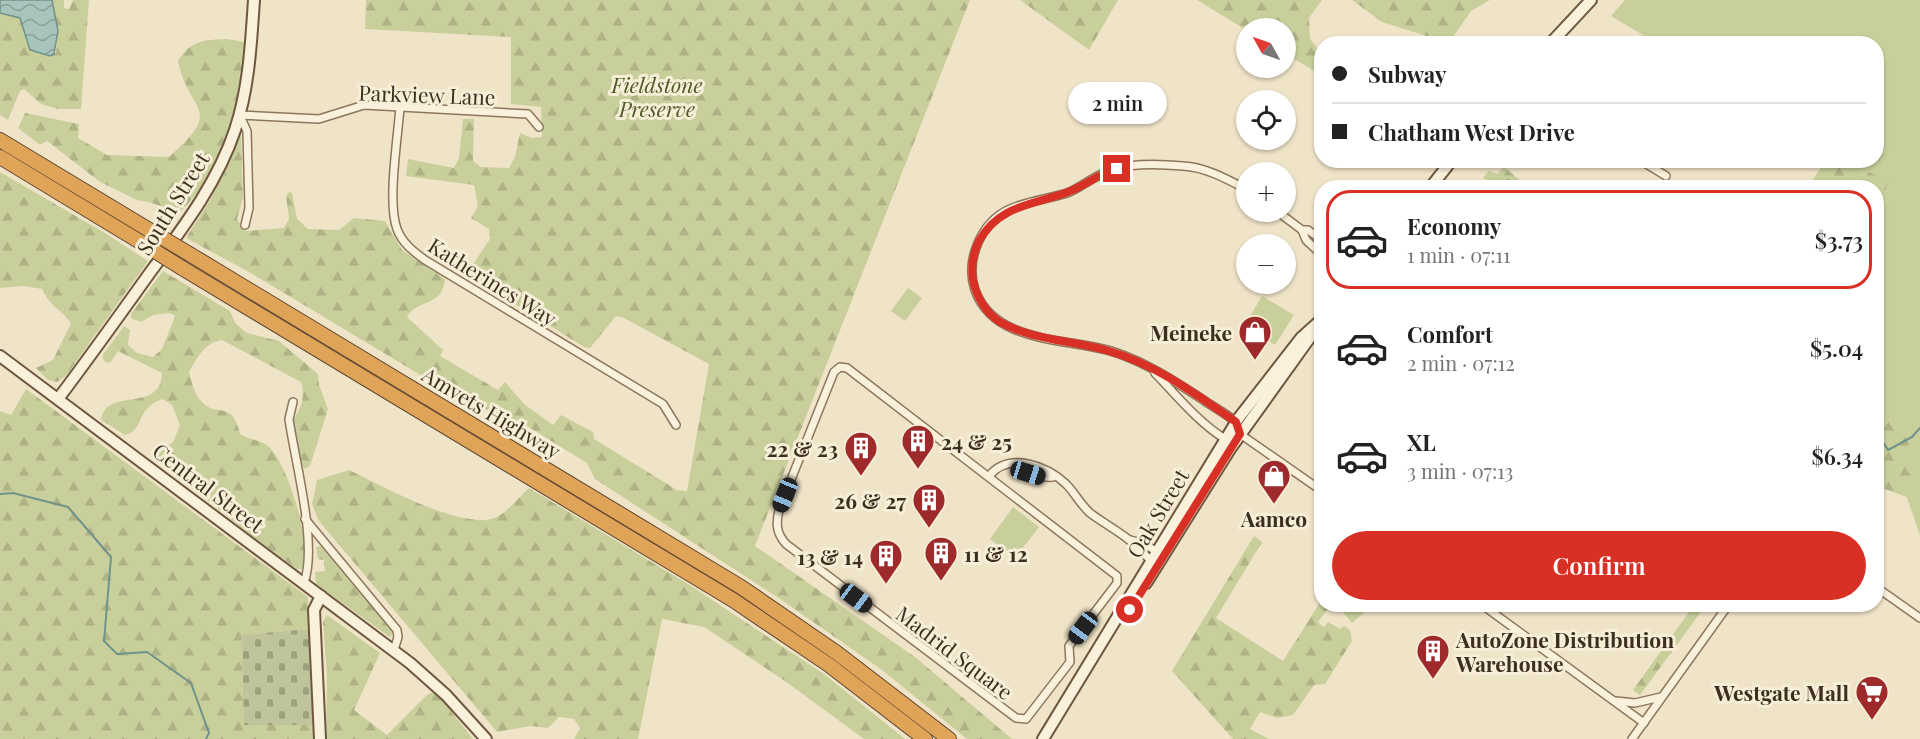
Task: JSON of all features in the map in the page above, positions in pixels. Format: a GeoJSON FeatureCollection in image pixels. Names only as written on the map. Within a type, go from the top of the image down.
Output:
{"type":"FeatureCollection","features":[{"type":"Feature","properties":{"kind":"highway","name":"Amvets Highway"},"geometry":{"type":"LineString","coordinates":[[0,140],[741,587],[853,664],[949,739]]}},
{"type":"Feature","properties":{"kind":"highway","name":"Amvets Highway"},"geometry":{"type":"LineString","coordinates":[[0,158],[733,600],[829,665],[925,739]]}},
{"type":"Feature","properties":{"kind":"street","name":"South Street"},"geometry":{"type":"LineString","coordinates":[[58,399],[189,219],[215,175],[239,115],[249,64],[254,0]]}},
{"type":"Feature","properties":{"kind":"street"},"geometry":{"type":"LineString","coordinates":[[1557,36],[1591,0]]}},
{"type":"Feature","properties":{"kind":"street","name":"Parkview Lane"},"geometry":{"type":"LineString","coordinates":[[239,115],[319,119],[364,105],[528,114],[539,127]]}},
{"type":"Feature","properties":{"kind":"street","name":"Katherines Way"},"geometry":{"type":"LineString","coordinates":[[400,107],[394,210],[398,231],[408,246],[425,260],[663,404],[676,425]]}},
{"type":"Feature","properties":{"kind":"street"},"geometry":{"type":"LineString","coordinates":[[239,115],[247,131],[249,208],[245,225]]}},
{"type":"Feature","properties":{"kind":"street"},"geometry":{"type":"LineString","coordinates":[[1236,184],[1214,174],[1187,166],[1117,169],[1071,191],[1007,211],[996,219],[981,238],[974,252],[973,278],[981,301],[992,316],[1016,329],[1041,337],[1108,350],[1169,378],[1236,422],[1240,434],[1314,485]]}},
{"type":"Feature","properties":{"kind":"street"},"geometry":{"type":"LineString","coordinates":[[1436,180],[1446,168]]}},
{"type":"Feature","properties":{"kind":"street"},"geometry":{"type":"LineString","coordinates":[[1652,168],[1666,177]]}},
{"type":"Feature","properties":{"kind":"street"},"geometry":{"type":"LineString","coordinates":[[1291,222],[1302,231],[1306,240],[1314,248]]}},
{"type":"Feature","properties":{"kind":"street"},"geometry":{"type":"LineString","coordinates":[[1302,231],[1308,230],[1314,234]]}},
{"type":"Feature","properties":{"kind":"street","name":"Oak Street"},"geometry":{"type":"LineString","coordinates":[[1050,739],[1236,422],[1296,343],[1314,326]]}},
{"type":"Feature","properties":{"kind":"street","name":"Oak Street"},"geometry":{"type":"LineString","coordinates":[[1043,739],[1157,558],[1240,434],[1314,330]]}},
{"type":"Feature","properties":{"kind":"street","name":"Central Street"},"geometry":{"type":"LineString","coordinates":[[0,356],[394,650],[447,695],[486,739]]}},
{"type":"Feature","properties":{"kind":"street","name":"Madrid Square"},"geometry":{"type":"LineString","coordinates":[[840,367],[847,368],[989,476],[1113,572],[1118,579],[1070,646],[1071,658],[1067,666],[1023,720],[1016,718],[786,544],[777,528],[780,507],[834,372],[840,367]]}},
{"type":"Feature","properties":{"kind":"street"},"geometry":{"type":"LineString","coordinates":[[1154,371],[1201,420],[1225,440],[1240,434]]}},
{"type":"Feature","properties":{"kind":"street"},"geometry":{"type":"LineString","coordinates":[[293,402],[289,419],[308,549],[307,573],[303,583]]}},
{"type":"Feature","properties":{"kind":"street"},"geometry":{"type":"LineString","coordinates":[[989,476],[1000,465],[1032,465],[1066,484],[1088,512],[1129,540],[1142,543],[1157,558]]}},
{"type":"Feature","properties":{"kind":"street"},"geometry":{"type":"LineString","coordinates":[[305,519],[397,630],[398,637],[394,650]]}},
{"type":"Feature","properties":{"kind":"street"},"geometry":{"type":"LineString","coordinates":[[308,549],[316,542],[328,546]]}},
{"type":"Feature","properties":{"kind":"street"},"geometry":{"type":"LineString","coordinates":[[1884,593],[1920,618]]}},
{"type":"Feature","properties":{"kind":"street"},"geometry":{"type":"LineString","coordinates":[[320,739],[314,610],[321,596]]}},
{"type":"Feature","properties":{"kind":"street"},"geometry":{"type":"LineString","coordinates":[[1493,612],[1644,723]]}},
{"type":"Feature","properties":{"kind":"street"},"geometry":{"type":"LineString","coordinates":[[1632,739],[1723,612]]}},
{"type":"Feature","properties":{"kind":"street"},"geometry":{"type":"LineString","coordinates":[[1613,700],[1635,704],[1663,696]]}},
{"type":"Feature","properties":{"kind":"green space"},"geometry":{"type":"Polygon","coordinates":[[[52,0],[64,0],[64,8],[69,9],[73,0],[89,0],[81,109],[58,109],[41,104],[24,89],[20,91],[8,120],[0,115],[0,13],[20,18],[30,50],[56,53],[58,31],[52,0]]]}},
{"type":"Feature","properties":{"kind":"green space","name":"Fieldstone Preserve"},"geometry":{"type":"Polygon","coordinates":[[[366,0],[970,0],[755,546],[915,657],[1012,739],[967,739],[882,670],[780,599],[595,479],[587,463],[517,420],[497,414],[447,391],[249,272],[186,238],[210,200],[236,141],[241,136],[243,197],[237,219],[245,231],[284,228],[289,219],[286,196],[289,192],[292,193],[297,219],[308,229],[339,230],[354,218],[385,221],[402,250],[445,279],[443,288],[435,299],[417,307],[407,317],[443,350],[440,356],[498,390],[505,382],[524,404],[553,425],[561,415],[593,432],[594,439],[677,490],[687,491],[709,364],[622,317],[616,316],[590,348],[584,347],[473,278],[469,270],[490,239],[489,229],[471,218],[478,206],[474,185],[406,176],[408,159],[454,168],[459,158],[463,119],[474,119],[473,161],[481,167],[509,168],[515,157],[520,133],[532,138],[542,137],[541,107],[511,104],[511,37],[365,29],[366,0]]]}},
{"type":"Feature","properties":{"kind":"green space"},"geometry":{"type":"Polygon","coordinates":[[[1020,0],[1118,0],[1089,50],[1020,0]]]}},
{"type":"Feature","properties":{"kind":"green space"},"geometry":{"type":"Polygon","coordinates":[[[1197,0],[1322,0],[1309,18],[1310,38],[1314,44],[1314,71],[1296,60],[1296,18],[1236,18],[1236,24],[1197,0]]]}},
{"type":"Feature","properties":{"kind":"green space"},"geometry":{"type":"Polygon","coordinates":[[[1352,0],[1490,0],[1471,11],[1454,36],[1427,36],[1382,22],[1352,0]]]}},
{"type":"Feature","properties":{"kind":"green space"},"geometry":{"type":"Polygon","coordinates":[[[1625,0],[1920,0],[1920,535],[1884,432],[1884,180],[1876,180],[1857,168],[1884,168],[1884,36],[1644,36],[1611,16],[1625,0]]]}},
{"type":"Feature","properties":{"kind":"green space"},"geometry":{"type":"Polygon","coordinates":[[[227,39],[249,43],[234,111],[227,134],[208,177],[179,213],[137,200],[100,182],[47,141],[40,145],[18,128],[25,113],[79,124],[78,138],[107,155],[169,157],[186,141],[200,119],[199,110],[183,79],[178,61],[188,49],[199,42],[227,39]]]}},
{"type":"Feature","properties":{"kind":"green space"},"geometry":{"type":"Polygon","coordinates":[[[1505,168],[1520,180],[1483,178],[1488,171],[1497,174],[1505,168]]]}},
{"type":"Feature","properties":{"kind":"green space"},"geometry":{"type":"Polygon","coordinates":[[[1820,168],[1861,168],[1889,182],[1884,192],[1884,180],[1813,180],[1820,168]]]}},
{"type":"Feature","properties":{"kind":"green space"},"geometry":{"type":"Polygon","coordinates":[[[0,172],[105,233],[148,261],[66,376],[57,382],[48,380],[36,368],[53,360],[71,323],[49,300],[42,289],[23,286],[0,288],[0,172]]]}},
{"type":"Feature","properties":{"kind":"green space"},"geometry":{"type":"Polygon","coordinates":[[[163,271],[230,311],[236,324],[247,333],[279,341],[318,374],[319,385],[328,409],[310,466],[305,469],[302,466],[292,422],[302,402],[301,382],[222,340],[210,344],[198,357],[189,372],[195,393],[203,403],[229,413],[237,423],[240,434],[266,445],[276,456],[291,487],[302,526],[305,559],[302,569],[297,569],[254,538],[154,457],[173,442],[180,425],[172,405],[163,399],[154,403],[148,407],[135,429],[125,435],[101,420],[105,410],[112,404],[144,397],[153,393],[159,385],[162,373],[118,351],[110,363],[104,361],[102,356],[124,326],[130,330],[128,345],[137,353],[153,357],[162,349],[175,316],[170,313],[153,315],[141,322],[131,318],[131,314],[163,271]]]}},
{"type":"Feature","properties":{"kind":"green space"},"geometry":{"type":"Polygon","coordinates":[[[908,288],[922,298],[905,321],[891,311],[908,288]]]}},
{"type":"Feature","properties":{"kind":"green space"},"geometry":{"type":"Polygon","coordinates":[[[1262,296],[1294,315],[1275,345],[1244,326],[1262,296]]]}},
{"type":"Feature","properties":{"kind":"green space"},"geometry":{"type":"Polygon","coordinates":[[[26,389],[308,597],[309,629],[241,635],[244,725],[313,725],[314,739],[0,739],[0,411],[11,415],[26,389]]]}},
{"type":"Feature","properties":{"kind":"green space"},"geometry":{"type":"Polygon","coordinates":[[[1884,410],[1907,425],[1912,499],[1884,489],[1884,410]]]}},
{"type":"Feature","properties":{"kind":"green space"},"geometry":{"type":"Polygon","coordinates":[[[349,470],[421,504],[462,518],[480,520],[499,516],[529,488],[688,584],[824,674],[905,739],[864,739],[785,681],[704,627],[662,619],[638,739],[574,739],[580,728],[574,719],[559,717],[548,728],[531,726],[497,732],[319,521],[312,504],[317,480],[349,470]]]}},
{"type":"Feature","properties":{"kind":"green space"},"geometry":{"type":"Polygon","coordinates":[[[1013,507],[1039,527],[1015,558],[990,539],[1013,507]]]}},
{"type":"Feature","properties":{"kind":"green space"},"geometry":{"type":"Polygon","coordinates":[[[1254,536],[1262,542],[1216,618],[1283,661],[1314,612],[1326,612],[1318,622],[1324,627],[1328,622],[1340,629],[1344,626],[1350,630],[1352,641],[1325,684],[1314,685],[1293,715],[1277,718],[1260,712],[1250,729],[1269,739],[1233,739],[1172,671],[1254,536]]]}},
{"type":"Feature","properties":{"kind":"green space"},"geometry":{"type":"Polygon","coordinates":[[[321,546],[392,631],[391,638],[316,584],[315,572],[325,571],[324,560],[318,559],[316,547],[321,546]]]}},
{"type":"Feature","properties":{"kind":"green space"},"geometry":{"type":"Polygon","coordinates":[[[1343,612],[1365,612],[1352,623],[1343,612]]]}},
{"type":"Feature","properties":{"kind":"green space"},"geometry":{"type":"Polygon","coordinates":[[[1689,612],[1701,612],[1640,695],[1633,690],[1689,612]]]}},
{"type":"Feature","properties":{"kind":"green space"},"geometry":{"type":"Polygon","coordinates":[[[327,615],[380,653],[354,710],[387,735],[427,695],[435,691],[473,739],[326,739],[327,676],[323,622],[327,615]]]}},
{"type":"Feature","properties":{"kind":"green space"},"geometry":{"type":"Polygon","coordinates":[[[309,629],[313,725],[244,725],[241,635],[309,629]]]}},
{"type":"Feature","properties":{"kind":"water"},"geometry":{"type":"Polygon","coordinates":[[[0,0],[52,0],[58,31],[54,54],[50,56],[30,50],[20,18],[0,13],[0,0]]]}},
{"type":"Feature","properties":{"kind":"waterway"},"geometry":{"type":"LineString","coordinates":[[1884,444],[1888,450],[1912,437],[1920,428]]}},
{"type":"Feature","properties":{"kind":"waterway"},"geometry":{"type":"LineString","coordinates":[[0,494],[13,493],[68,507],[111,557],[104,641],[117,654],[147,652],[191,683],[209,733],[206,739]]}},
{"type":"Feature","properties":{"kind":"place","name":"Meineke"},"geometry":{"type":"Point","coordinates":[1255,361]}},
{"type":"Feature","properties":{"kind":"place","name":"24 & 25"},"geometry":{"type":"Point","coordinates":[918,470]}},
{"type":"Feature","properties":{"kind":"place","name":"22 & 23"},"geometry":{"type":"Point","coordinates":[861,477]}},
{"type":"Feature","properties":{"kind":"place","name":"Aamco"},"geometry":{"type":"Point","coordinates":[1274,505]}},
{"type":"Feature","properties":{"kind":"place","name":"26 & 27"},"geometry":{"type":"Point","coordinates":[929,529]}},
{"type":"Feature","properties":{"kind":"place","name":"11 & 12"},"geometry":{"type":"Point","coordinates":[941,582]}},
{"type":"Feature","properties":{"kind":"place","name":"13 & 14"},"geometry":{"type":"Point","coordinates":[886,585]}},
{"type":"Feature","properties":{"kind":"place","name":"AutoZone Distribution Warehouse"},"geometry":{"type":"Point","coordinates":[1433,680]}},
{"type":"Feature","properties":{"kind":"place","name":"Westgate Mall"},"geometry":{"type":"Point","coordinates":[1872,721]}},
{"type":"Feature","properties":{"kind":"route"},"geometry":{"type":"LineString","coordinates":[[1117,169],[1064,194],[1020,206],[1002,214],[981,238],[974,252],[972,266],[975,290],[992,316],[999,321],[1041,337],[1108,350],[1128,358],[1169,378],[1236,422],[1240,434],[1130,610]]}}]}
